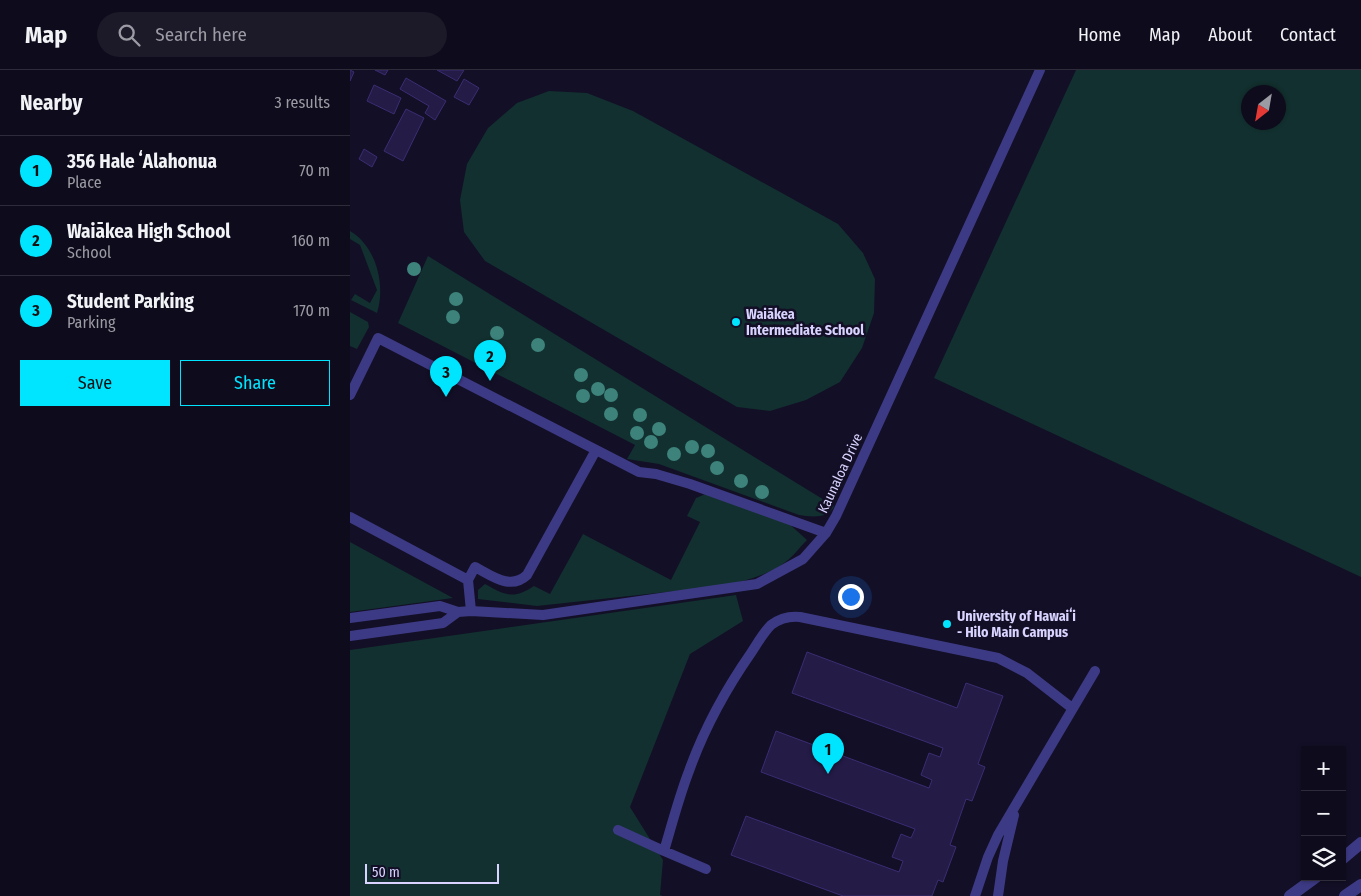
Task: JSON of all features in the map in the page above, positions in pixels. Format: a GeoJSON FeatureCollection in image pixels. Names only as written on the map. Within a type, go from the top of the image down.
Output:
{"type":"FeatureCollection","features":[{"type":"Feature","properties":{"kind":"street"},"geometry":{"type":"LineString","coordinates":[[1346,856],[1361,843]]}},
{"type":"Feature","properties":{"kind":"street"},"geometry":{"type":"LineString","coordinates":[[1290,896],[1311,881]]}},
{"type":"Feature","properties":{"kind":"street"},"geometry":{"type":"LineString","coordinates":[[1345,896],[1361,885]]}},
{"type":"Feature","properties":{"kind":"lane","name":"Kaunaloa Drive"},"geometry":{"type":"LineString","coordinates":[[350,618],[440,606],[458,612],[543,615],[757,584],[803,559],[826,534],[840,507],[1040,70]]}},
{"type":"Feature","properties":{"kind":"lane"},"geometry":{"type":"LineString","coordinates":[[350,395],[378,338],[639,472],[656,474],[690,484],[826,534]]}},
{"type":"Feature","properties":{"kind":"lane"},"geometry":{"type":"LineString","coordinates":[[471,611],[468,580],[475,566],[508,583],[519,581],[527,575],[596,450]]}},
{"type":"Feature","properties":{"kind":"lane"},"geometry":{"type":"LineString","coordinates":[[350,516],[468,580]]}},
{"type":"Feature","properties":{"kind":"lane","name":"Kaunaloa Drive"},"geometry":{"type":"LineString","coordinates":[[350,636],[443,623],[458,612]]}},
{"type":"Feature","properties":{"kind":"lane"},"geometry":{"type":"LineString","coordinates":[[664,851],[689,770],[710,722],[735,675],[766,631],[775,622],[783,619],[800,617],[998,658],[1027,673],[1072,708]]}},
{"type":"Feature","properties":{"kind":"lane"},"geometry":{"type":"LineString","coordinates":[[975,896],[988,857],[1016,804],[1095,671]]}},
{"type":"Feature","properties":{"kind":"lane"},"geometry":{"type":"LineString","coordinates":[[998,896],[1003,862],[1016,804]]}},
{"type":"Feature","properties":{"kind":"lane"},"geometry":{"type":"LineString","coordinates":[[618,830],[706,869]]}},
{"type":"Feature","properties":{"kind":"green space"},"geometry":{"type":"Polygon","coordinates":[[[1076,70],[1361,70],[1361,577],[934,378],[1076,70]]]}},
{"type":"Feature","properties":{"kind":"green space"},"geometry":{"type":"Polygon","coordinates":[[[549,91],[587,93],[633,111],[838,224],[863,253],[875,279],[874,313],[862,348],[840,382],[806,400],[770,411],[737,407],[485,261],[464,232],[460,200],[467,164],[488,128],[517,103],[549,91]]]}},
{"type":"Feature","properties":{"kind":"green space"},"geometry":{"type":"Polygon","coordinates":[[[350,231],[366,246],[377,267],[380,290],[377,313],[351,300],[355,294],[370,303],[377,290],[360,245],[350,239],[350,231]]]}},
{"type":"Feature","properties":{"kind":"green space"},"geometry":{"type":"Polygon","coordinates":[[[428,256],[834,506],[832,510],[819,516],[799,515],[659,464],[627,459],[635,445],[398,323],[428,256]]]}},
{"type":"Feature","properties":{"kind":"green space"},"geometry":{"type":"Polygon","coordinates":[[[350,312],[368,322],[369,327],[357,349],[350,346],[350,312]]]}},
{"type":"Feature","properties":{"kind":"green space"},"geometry":{"type":"Polygon","coordinates":[[[708,493],[787,522],[807,540],[788,560],[773,570],[748,580],[722,586],[537,606],[478,599],[478,590],[485,584],[509,594],[520,593],[534,586],[550,594],[583,534],[671,580],[700,522],[687,516],[696,498],[708,493]]]}},
{"type":"Feature","properties":{"kind":"green space"},"geometry":{"type":"Polygon","coordinates":[[[350,542],[453,598],[350,612],[350,542]]]}},
{"type":"Feature","properties":{"kind":"green space"},"geometry":{"type":"Polygon","coordinates":[[[736,595],[743,621],[690,654],[630,807],[663,860],[660,895],[663,896],[350,896],[350,650],[736,595]]]}},
{"type":"Feature","properties":{"kind":"building"},"geometry":{"type":"Polygon","coordinates":[[[350,70],[354,72],[350,81],[350,70]]]}},
{"type":"Feature","properties":{"kind":"building"},"geometry":{"type":"Polygon","coordinates":[[[375,70],[388,70],[385,75],[375,70]]]}},
{"type":"Feature","properties":{"kind":"building"},"geometry":{"type":"Polygon","coordinates":[[[437,70],[464,70],[457,81],[437,70]]]}},
{"type":"Feature","properties":{"kind":"building"},"geometry":{"type":"Polygon","coordinates":[[[406,78],[446,101],[435,120],[425,113],[429,106],[400,89],[406,78]]]}},
{"type":"Feature","properties":{"kind":"building"},"geometry":{"type":"Polygon","coordinates":[[[464,79],[479,88],[469,105],[454,97],[464,79]]]}},
{"type":"Feature","properties":{"kind":"building"},"geometry":{"type":"Polygon","coordinates":[[[374,85],[401,98],[394,114],[367,101],[374,85]]]}},
{"type":"Feature","properties":{"kind":"building"},"geometry":{"type":"Polygon","coordinates":[[[406,109],[424,118],[403,161],[384,151],[406,109]]]}},
{"type":"Feature","properties":{"kind":"building"},"geometry":{"type":"Polygon","coordinates":[[[364,149],[377,157],[372,167],[359,159],[364,149]]]}},
{"type":"Feature","properties":{"kind":"building"},"geometry":{"type":"Polygon","coordinates":[[[807,652],[957,708],[966,683],[1003,696],[978,764],[985,767],[972,801],[966,799],[950,845],[956,847],[943,882],[938,880],[932,896],[843,896],[731,855],[746,816],[899,872],[903,861],[892,857],[901,834],[911,838],[915,829],[761,772],[776,731],[929,788],[932,780],[921,775],[929,753],[940,757],[943,748],[792,693],[807,652]]]}},
{"type":"Feature","properties":{"kind":"place","name":"Waiākea Intermediate School"},"geometry":{"type":"Point","coordinates":[736,322]}},
{"type":"Feature","properties":{"kind":"place","name":"Waiākea High School"},"geometry":{"type":"Point","coordinates":[490,381]}},
{"type":"Feature","properties":{"kind":"place","name":"Student Parking"},"geometry":{"type":"Point","coordinates":[446,397]}},
{"type":"Feature","properties":{"kind":"place","name":"University of Hawaiʻi - Hilo Main Campus"},"geometry":{"type":"Point","coordinates":[947,624]}},
{"type":"Feature","properties":{"kind":"place","name":"356 Hale ʻAlahonua"},"geometry":{"type":"Point","coordinates":[828,774]}}]}
